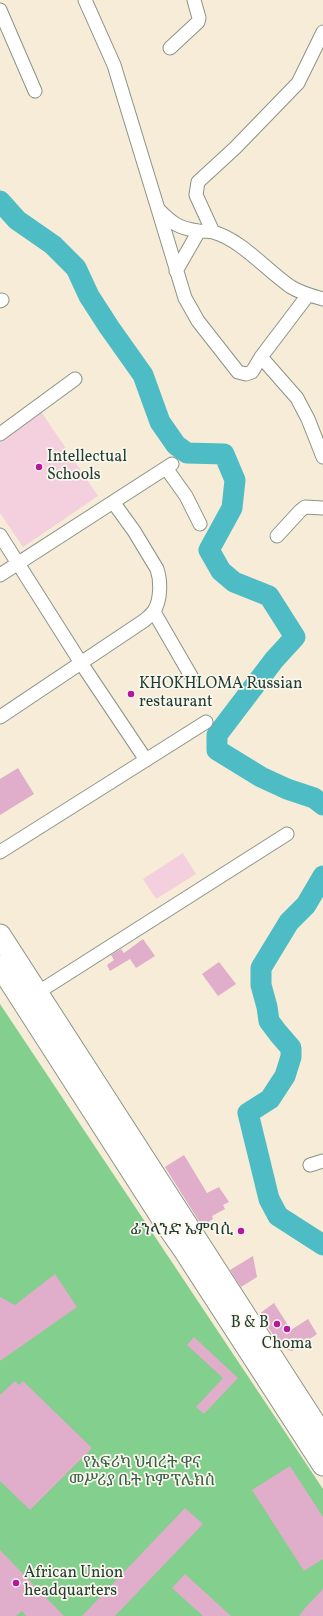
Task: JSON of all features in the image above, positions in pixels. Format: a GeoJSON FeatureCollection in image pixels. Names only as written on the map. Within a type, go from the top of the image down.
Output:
{"type":"FeatureCollection","features":[{"type":"Feature","properties":{"kind":"main road"},"geometry":{"type":"LineString","coordinates":[[0,935],[27,988],[163,1220],[323,1465]]}},
{"type":"Feature","properties":{"kind":"main road"},"geometry":{"type":"LineString","coordinates":[[0,966],[27,988],[323,1436]]}},
{"type":"Feature","properties":{"kind":"street"},"geometry":{"type":"LineString","coordinates":[[85,0],[114,65],[185,298],[198,321],[238,372],[246,374],[252,372],[261,357],[308,295]]}},
{"type":"Feature","properties":{"kind":"street"},"geometry":{"type":"LineString","coordinates":[[170,48],[198,22],[199,18],[194,0]]}},
{"type":"Feature","properties":{"kind":"street"},"geometry":{"type":"LineString","coordinates":[[0,10],[35,91]]}},
{"type":"Feature","properties":{"kind":"street"},"geometry":{"type":"LineString","coordinates":[[213,232],[196,195],[198,182],[236,148],[298,83],[323,32]]}},
{"type":"Feature","properties":{"kind":"street"},"geometry":{"type":"LineString","coordinates":[[158,210],[173,224],[181,228],[213,232],[243,248],[292,287],[308,295],[323,299]]}},
{"type":"Feature","properties":{"kind":"street"},"geometry":{"type":"LineString","coordinates":[[176,271],[199,231]]}},
{"type":"Feature","properties":{"kind":"street"},"geometry":{"type":"LineString","coordinates":[[261,357],[297,398],[308,419],[323,457]]}},
{"type":"Feature","properties":{"kind":"street"},"geometry":{"type":"LineString","coordinates":[[0,434],[75,379]]}},
{"type":"Feature","properties":{"kind":"street"},"geometry":{"type":"LineString","coordinates":[[0,576],[169,466],[200,524]]}},
{"type":"Feature","properties":{"kind":"street"},"geometry":{"type":"LineString","coordinates":[[0,717],[146,620],[154,612],[158,603],[159,574],[134,531],[113,502]]}},
{"type":"Feature","properties":{"kind":"street"},"geometry":{"type":"LineString","coordinates":[[277,536],[305,507],[323,508]]}},
{"type":"Feature","properties":{"kind":"street"},"geometry":{"type":"LineString","coordinates":[[0,535],[81,663],[146,760]]}},
{"type":"Feature","properties":{"kind":"street"},"geometry":{"type":"LineString","coordinates":[[154,612],[191,676]]}},
{"type":"Feature","properties":{"kind":"street"},"geometry":{"type":"LineString","coordinates":[[0,852],[206,722]]}},
{"type":"Feature","properties":{"kind":"street"},"geometry":{"type":"LineString","coordinates":[[27,988],[287,834]]}},
{"type":"Feature","properties":{"kind":"street"},"geometry":{"type":"LineString","coordinates":[[310,1165],[323,1161]]}},
{"type":"Feature","properties":{"kind":"shaded area","name":"Intellectual Schools"},"geometry":{"type":"Polygon","coordinates":[[[40,410],[98,496],[23,547],[0,513],[0,437],[40,410]]]}},
{"type":"Feature","properties":{"kind":"shaded area"},"geometry":{"type":"Polygon","coordinates":[[[183,853],[196,874],[156,899],[143,879],[183,853]]]}},
{"type":"Feature","properties":{"kind":"green space","name":"የአፍሪካ ህብረት ዋና መሥሪያ ቤት ኮምፕሌክስ"},"geometry":{"type":"Polygon","coordinates":[[[0,1004],[323,1489],[323,1616],[0,1616],[0,1004]]]}},
{"type":"Feature","properties":{"kind":"building"},"geometry":{"type":"Polygon","coordinates":[[[18,768],[34,794],[0,815],[0,779],[18,768]]]}},
{"type":"Feature","properties":{"kind":"building"},"geometry":{"type":"Polygon","coordinates":[[[143,939],[155,956],[136,968],[130,959],[110,971],[107,965],[114,960],[111,955],[121,949],[124,953],[143,939]]]}},
{"type":"Feature","properties":{"kind":"building"},"geometry":{"type":"Polygon","coordinates":[[[219,962],[236,984],[218,996],[202,974],[219,962]]]}},
{"type":"Feature","properties":{"kind":"building"},"geometry":{"type":"Polygon","coordinates":[[[184,1155],[207,1193],[219,1187],[229,1202],[223,1205],[225,1209],[212,1216],[213,1219],[202,1226],[165,1167],[184,1155]]]}},
{"type":"Feature","properties":{"kind":"building"},"geometry":{"type":"Polygon","coordinates":[[[253,1256],[257,1277],[241,1287],[230,1270],[253,1256]]]}},
{"type":"Feature","properties":{"kind":"building"},"geometry":{"type":"Polygon","coordinates":[[[55,1274],[77,1307],[0,1361],[0,1297],[15,1305],[55,1274]]]}},
{"type":"Feature","properties":{"kind":"building","name":"B & B"},"geometry":{"type":"Polygon","coordinates":[[[274,1303],[291,1330],[308,1319],[317,1334],[292,1351],[282,1348],[259,1314],[274,1303]]]}},
{"type":"Feature","properties":{"kind":"building"},"geometry":{"type":"Polygon","coordinates":[[[194,1337],[238,1378],[204,1414],[196,1407],[223,1378],[187,1345],[194,1337]]]}},
{"type":"Feature","properties":{"kind":"building"},"geometry":{"type":"Polygon","coordinates":[[[15,1381],[19,1385],[23,1381],[92,1448],[30,1510],[0,1481],[0,1395],[15,1381]]]}},
{"type":"Feature","properties":{"kind":"building"},"geometry":{"type":"Polygon","coordinates":[[[290,1466],[323,1517],[323,1559],[304,1571],[252,1490],[290,1466]]]}},
{"type":"Feature","properties":{"kind":"building"},"geometry":{"type":"Polygon","coordinates":[[[185,1508],[203,1524],[115,1616],[82,1616],[185,1508]]]}},
{"type":"Feature","properties":{"kind":"building","name":"African Union headquarters"},"geometry":{"type":"Polygon","coordinates":[[[0,1550],[64,1616],[26,1616],[22,1611],[16,1616],[0,1616],[0,1550]]]}},
{"type":"Feature","properties":{"kind":"building"},"geometry":{"type":"Polygon","coordinates":[[[185,1574],[231,1616],[203,1616],[172,1588],[185,1574]]]}},
{"type":"Feature","properties":{"kind":"building"},"geometry":{"type":"Polygon","coordinates":[[[323,1589],[323,1616],[299,1616],[305,1608],[323,1589]]]}},
{"type":"Feature","properties":{"kind":"waterway"},"geometry":{"type":"LineString","coordinates":[[0,201],[17,220],[53,245],[76,268],[89,296],[143,375],[160,422],[176,445],[187,453],[224,454],[235,480],[232,508],[209,550],[221,571],[234,582],[269,596],[295,637],[274,660],[217,735],[217,750],[261,777],[287,789],[314,798],[323,805]]}},
{"type":"Feature","properties":{"kind":"waterway"},"geometry":{"type":"LineString","coordinates":[[323,876],[306,905],[289,922],[261,968],[261,985],[269,1021],[291,1048],[291,1057],[285,1076],[270,1099],[248,1113],[269,1199],[278,1216],[323,1245]]}},
{"type":"Feature","properties":{"kind":"place","name":"Intellectual Schools"},"geometry":{"type":"Point","coordinates":[39,467]}},
{"type":"Feature","properties":{"kind":"place","name":"KHOKHLOMA Russian restaurant"},"geometry":{"type":"Point","coordinates":[131,694]}},
{"type":"Feature","properties":{"kind":"place","name":"ፊንላንድ ኤምባሲ"},"geometry":{"type":"Point","coordinates":[241,1231]}},
{"type":"Feature","properties":{"kind":"place","name":"B & B"},"geometry":{"type":"Point","coordinates":[277,1324]}},
{"type":"Feature","properties":{"kind":"place","name":"Choma"},"geometry":{"type":"Point","coordinates":[287,1329]}},
{"type":"Feature","properties":{"kind":"place","name":"African Union headquarters"},"geometry":{"type":"Point","coordinates":[16,1583]}}]}
